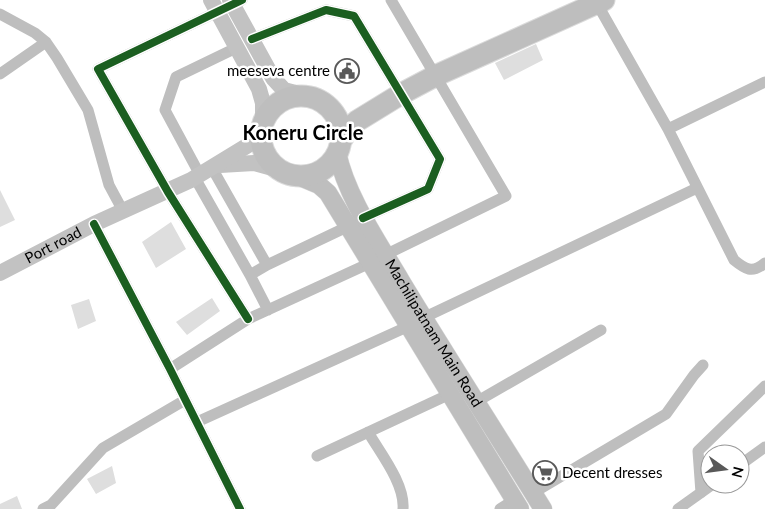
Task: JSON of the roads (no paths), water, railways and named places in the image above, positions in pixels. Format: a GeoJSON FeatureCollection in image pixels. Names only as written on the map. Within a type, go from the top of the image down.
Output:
{"type":"FeatureCollection","features":[{"type":"Feature","properties":{"kind":"highway"},"geometry":{"type":"LineString","coordinates":[[339,146],[339,126],[333,112],[325,104],[303,95],[279,102],[270,110],[262,127],[262,147],[267,159],[276,169],[300,177],[312,175],[322,170],[331,162],[348,129],[371,111],[435,76],[599,1]]}},
{"type":"Feature","properties":{"kind":"highway"},"geometry":{"type":"LineString","coordinates":[[333,112],[343,116],[371,111]]}},
{"type":"Feature","properties":{"kind":"main road"},"geometry":{"type":"LineString","coordinates":[[235,1],[252,39],[273,78],[284,90],[303,95]]}},
{"type":"Feature","properties":{"kind":"main road"},"geometry":{"type":"LineString","coordinates":[[214,5],[259,89],[263,103],[262,127]]}},
{"type":"Feature","properties":{"kind":"main road","name":"Port road"},"geometry":{"type":"LineString","coordinates":[[0,273],[94,224],[168,192],[205,172],[250,144],[262,127]]}},
{"type":"Feature","properties":{"kind":"main road","name":"Machilipatnam Main Road"},"geometry":{"type":"LineString","coordinates":[[339,146],[340,165],[356,222]]}},
{"type":"Feature","properties":{"kind":"main road","name":"Port road"},"geometry":{"type":"LineString","coordinates":[[205,172],[254,163],[276,169]]}},
{"type":"Feature","properties":{"kind":"main road","name":"Machilipatnam Main Road"},"geometry":{"type":"LineString","coordinates":[[300,177],[319,185],[356,222],[416,322],[476,402],[543,509]]}},
{"type":"Feature","properties":{"kind":"main road","name":"Machilipatnam Main Road"},"geometry":{"type":"LineString","coordinates":[[416,322],[450,394],[512,506]]}},
{"type":"Feature","properties":{"kind":"street"},"geometry":{"type":"LineString","coordinates":[[170,369],[248,319],[378,259],[506,196],[391,0]]}},
{"type":"Feature","properties":{"kind":"street"},"geometry":{"type":"LineString","coordinates":[[235,1],[214,5],[98,69],[168,192],[248,319]]}},
{"type":"Feature","properties":{"kind":"street"},"geometry":{"type":"LineString","coordinates":[[599,1],[668,129],[734,260],[744,268],[759,268],[765,264]]}},
{"type":"Feature","properties":{"kind":"street"},"geometry":{"type":"LineString","coordinates":[[250,275],[356,222],[428,189],[440,159],[354,16],[326,10],[252,39]]}},
{"type":"Feature","properties":{"kind":"street"},"geometry":{"type":"LineString","coordinates":[[0,14],[46,42],[57,58],[88,110],[109,185],[123,211]]}},
{"type":"Feature","properties":{"kind":"street"},"geometry":{"type":"LineString","coordinates":[[0,74],[46,42]]}},
{"type":"Feature","properties":{"kind":"street"},"geometry":{"type":"LineString","coordinates":[[236,48],[176,77],[165,110],[267,265]]}},
{"type":"Feature","properties":{"kind":"street"},"geometry":{"type":"LineString","coordinates":[[668,129],[765,82]]}},
{"type":"Feature","properties":{"kind":"street"},"geometry":{"type":"LineString","coordinates":[[205,172],[250,275],[268,310]]}},
{"type":"Feature","properties":{"kind":"street"},"geometry":{"type":"LineString","coordinates":[[197,422],[416,322],[697,188]]}},
{"type":"Feature","properties":{"kind":"street"},"geometry":{"type":"LineString","coordinates":[[94,224],[186,400],[240,509]]}},
{"type":"Feature","properties":{"kind":"street"},"geometry":{"type":"LineString","coordinates":[[476,402],[600,330]]}},
{"type":"Feature","properties":{"kind":"street"},"geometry":{"type":"LineString","coordinates":[[533,493],[666,414],[689,381],[703,365]]}},
{"type":"Feature","properties":{"kind":"street"},"geometry":{"type":"LineString","coordinates":[[705,444],[765,386]]}},
{"type":"Feature","properties":{"kind":"street"},"geometry":{"type":"LineString","coordinates":[[317,456],[450,394]]}},
{"type":"Feature","properties":{"kind":"street"},"geometry":{"type":"LineString","coordinates":[[50,508],[103,448],[186,400]]}},
{"type":"Feature","properties":{"kind":"street"},"geometry":{"type":"LineString","coordinates":[[368,432],[401,488],[402,509]]}},
{"type":"Feature","properties":{"kind":"street"},"geometry":{"type":"LineString","coordinates":[[750,458],[765,447]]}},
{"type":"Feature","properties":{"kind":"street"},"geometry":{"type":"LineString","coordinates":[[700,449],[698,451],[700,479]]}},
{"type":"Feature","properties":{"kind":"street"},"geometry":{"type":"LineString","coordinates":[[678,509],[700,494]]}},
{"type":"Feature","properties":{"kind":"place","name":"meeseva centre"},"geometry":{"type":"Point","coordinates":[347,71]}},
{"type":"Feature","properties":{"kind":"place","name":"Decent dresses"},"geometry":{"type":"Point","coordinates":[545,473]}},
{"type":"Feature","properties":{"kind":"district","name":"Koneru Circle"},"geometry":{"type":"Point","coordinates":[303,133]}}]}
